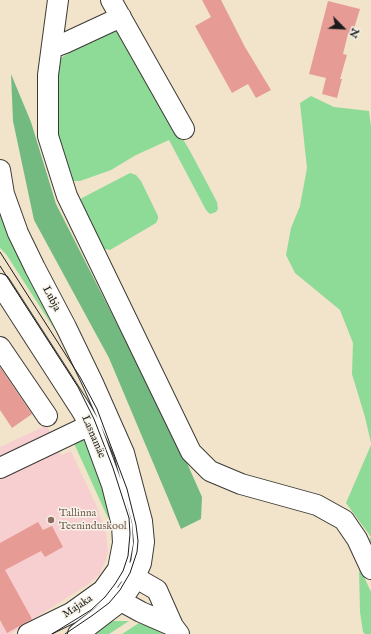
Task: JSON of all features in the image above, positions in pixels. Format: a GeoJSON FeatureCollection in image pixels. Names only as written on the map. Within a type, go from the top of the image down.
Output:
{"type":"FeatureCollection","features":[{"type":"Feature","properties":{"kind":"street"},"geometry":{"type":"LineString","coordinates":[[58,0],[48,75],[48,136],[67,196],[191,452],[210,471],[241,484],[317,505],[344,520],[357,539],[371,568]]}},
{"type":"Feature","properties":{"kind":"street"},"geometry":{"type":"LineString","coordinates":[[52,48],[65,43],[116,8],[184,129]]}},
{"type":"Feature","properties":{"kind":"street","name":"Lubja"},"geometry":{"type":"LineString","coordinates":[[0,170],[4,194],[18,233],[66,327],[99,397]]}},
{"type":"Feature","properties":{"kind":"street","name":"Lasnamäe"},"geometry":{"type":"LineString","coordinates":[[0,284],[90,425],[112,485],[122,525],[127,573],[141,563],[144,542],[142,521],[124,453],[99,397]]}},
{"type":"Feature","properties":{"kind":"street"},"geometry":{"type":"LineString","coordinates":[[0,347],[47,416]]}},
{"type":"Feature","properties":{"kind":"street"},"geometry":{"type":"LineString","coordinates":[[0,468],[90,425],[94,418],[99,397]]}},
{"type":"Feature","properties":{"kind":"street"},"geometry":{"type":"LineString","coordinates":[[59,634],[112,596],[127,573],[156,590],[176,630]]}},
{"type":"Feature","properties":{"kind":"street"},"geometry":{"type":"LineString","coordinates":[[112,596],[176,630]]}},
{"type":"Feature","properties":{"kind":"street","name":"Majaka"},"geometry":{"type":"LineString","coordinates":[[28,634],[71,613],[112,596]]}},
{"type":"Feature","properties":{"kind":"street","name":"Majaka"},"geometry":{"type":"LineString","coordinates":[[78,634],[112,596]]}},
{"type":"Feature","properties":{"kind":"shaded area","name":"Tallinna Teeninduskool"},"geometry":{"type":"Polygon","coordinates":[[[47,425],[61,455],[71,451],[97,507],[106,533],[108,551],[106,560],[99,575],[87,585],[10,634],[0,634],[0,447],[47,425]]]}},
{"type":"Feature","properties":{"kind":"green space"},"geometry":{"type":"Polygon","coordinates":[[[114,30],[121,33],[190,151],[217,202],[218,209],[216,212],[210,214],[206,210],[169,140],[136,155],[111,170],[80,181],[74,181],[70,177],[58,134],[54,102],[58,63],[61,58],[67,54],[107,32],[114,30]]]}},
{"type":"Feature","properties":{"kind":"green space"},"geometry":{"type":"Polygon","coordinates":[[[11,74],[31,122],[56,204],[183,454],[202,497],[201,519],[181,529],[109,358],[34,220],[13,121],[11,74]]]}},
{"type":"Feature","properties":{"kind":"green space"},"geometry":{"type":"Polygon","coordinates":[[[311,96],[334,107],[369,111],[371,127],[371,443],[352,374],[353,343],[340,310],[295,273],[286,255],[291,228],[300,206],[307,168],[300,103],[311,96]]]}},
{"type":"Feature","properties":{"kind":"green space"},"geometry":{"type":"Polygon","coordinates":[[[130,173],[136,175],[141,181],[158,216],[158,219],[156,223],[110,250],[104,249],[101,247],[80,200],[130,173]]]}},
{"type":"Feature","properties":{"kind":"green space"},"geometry":{"type":"Polygon","coordinates":[[[0,200],[75,361],[6,254],[0,248],[0,200]]]}},
{"type":"Feature","properties":{"kind":"green space"},"geometry":{"type":"Polygon","coordinates":[[[81,439],[88,442],[115,515],[108,518],[73,441],[81,439]]]}},
{"type":"Feature","properties":{"kind":"green space"},"geometry":{"type":"Polygon","coordinates":[[[371,445],[371,537],[346,503],[371,445]]]}},
{"type":"Feature","properties":{"kind":"green space"},"geometry":{"type":"Polygon","coordinates":[[[371,537],[371,550],[368,542],[371,537]]]}},
{"type":"Feature","properties":{"kind":"green space"},"geometry":{"type":"Polygon","coordinates":[[[359,566],[371,592],[371,634],[365,634],[363,632],[360,612],[359,566]]]}},
{"type":"Feature","properties":{"kind":"green space"},"geometry":{"type":"Polygon","coordinates":[[[114,621],[129,621],[109,634],[86,634],[104,624],[114,621]]]}},
{"type":"Feature","properties":{"kind":"green space"},"geometry":{"type":"Polygon","coordinates":[[[139,623],[148,626],[163,634],[122,634],[139,623]]]}},
{"type":"Feature","properties":{"kind":"building"},"geometry":{"type":"Polygon","coordinates":[[[202,0],[221,0],[245,47],[271,90],[256,98],[248,84],[232,93],[195,26],[211,17],[202,0]]]}},
{"type":"Feature","properties":{"kind":"building"},"geometry":{"type":"Polygon","coordinates":[[[328,1],[360,9],[352,35],[348,34],[343,54],[347,55],[340,79],[342,79],[337,98],[322,94],[326,78],[309,74],[328,1]]]}},
{"type":"Feature","properties":{"kind":"building"},"geometry":{"type":"Polygon","coordinates":[[[0,367],[32,414],[12,428],[0,410],[0,367]]]}},
{"type":"Feature","properties":{"kind":"building"},"geometry":{"type":"Polygon","coordinates":[[[38,522],[43,530],[52,526],[63,547],[45,557],[41,551],[5,570],[32,619],[7,633],[0,620],[0,543],[38,522]]]}},
{"type":"Feature","properties":{"kind":"tram line"},"geometry":{"type":"LineString","coordinates":[[0,252],[80,377],[97,409],[127,489],[136,525],[138,541],[137,552],[130,573],[120,590],[109,603],[65,634]]}},
{"type":"Feature","properties":{"kind":"tram line"},"geometry":{"type":"LineString","coordinates":[[0,266],[78,387],[94,419],[113,468],[129,518],[130,534],[128,556],[123,571],[115,584],[105,597],[91,610],[52,634]]}},
{"type":"Feature","properties":{"kind":"place","name":"Tallinna Teeninduskool"},"geometry":{"type":"Point","coordinates":[51,520]}}]}
